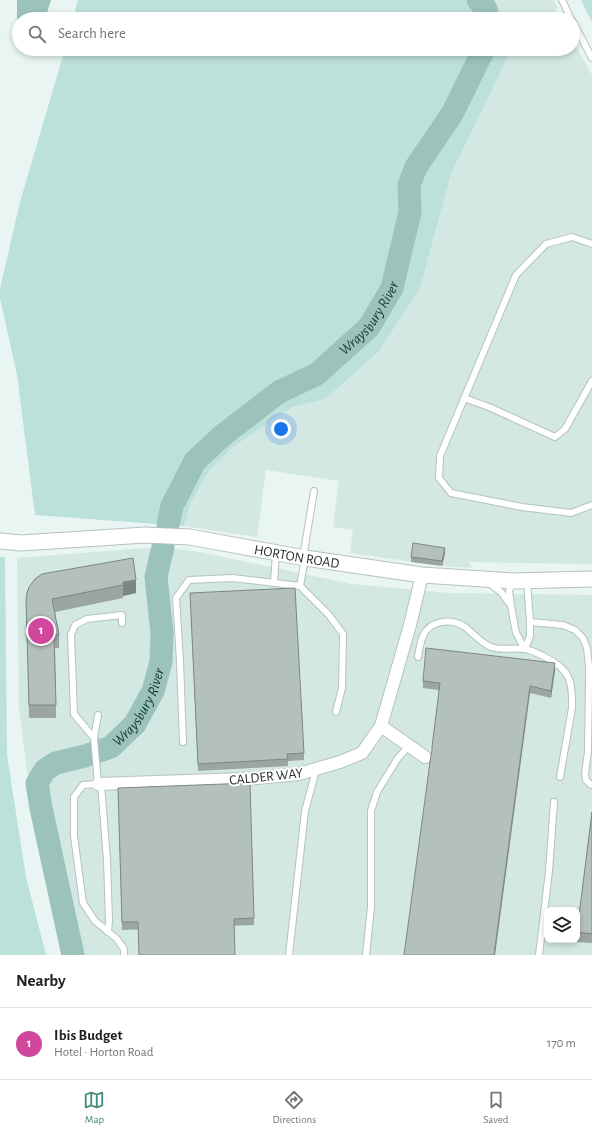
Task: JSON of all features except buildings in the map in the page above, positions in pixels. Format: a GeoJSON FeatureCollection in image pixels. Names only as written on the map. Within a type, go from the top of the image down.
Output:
{"type":"FeatureCollection","features":[{"type":"Feature","properties":{"kind":"street","name":"HORTON ROAD"},"geometry":{"type":"LineString","coordinates":[[1,540],[22,543],[153,535],[190,537],[304,558],[422,575],[485,579],[592,580]]}},
{"type":"Feature","properties":{"kind":"street","name":"CALDER WAY"},"geometry":{"type":"LineString","coordinates":[[100,784],[245,779],[299,774],[340,762],[362,753],[381,726],[410,625],[422,575]]}},
{"type":"Feature","properties":{"kind":"street"},"geometry":{"type":"LineString","coordinates":[[381,726],[424,757]]}},
{"type":"Feature","properties":{"kind":"lane"},"geometry":{"type":"LineString","coordinates":[[562,0],[568,12]]}},
{"type":"Feature","properties":{"kind":"lane"},"geometry":{"type":"LineString","coordinates":[[580,35],[592,58]]}},
{"type":"Feature","properties":{"kind":"lane"},"geometry":{"type":"LineString","coordinates":[[592,244],[572,237],[546,244],[516,275],[440,456],[439,478],[451,493],[522,507],[571,513],[592,504]]}},
{"type":"Feature","properties":{"kind":"lane"},"geometry":{"type":"LineString","coordinates":[[464,398],[489,407],[555,437],[565,429],[592,381]]}},
{"type":"Feature","properties":{"kind":"lane"},"geometry":{"type":"LineString","coordinates":[[300,586],[314,491]]}},
{"type":"Feature","properties":{"kind":"lane"},"geometry":{"type":"LineString","coordinates":[[274,583],[276,553]]}},
{"type":"Feature","properties":{"kind":"lane"},"geometry":{"type":"LineString","coordinates":[[183,742],[176,598],[189,580],[232,578],[300,586],[330,615],[343,634],[342,688],[336,712]]}},
{"type":"Feature","properties":{"kind":"lane"},"geometry":{"type":"LineString","coordinates":[[485,579],[501,592],[510,606]]}},
{"type":"Feature","properties":{"kind":"lane"},"geometry":{"type":"LineString","coordinates":[[520,580],[509,591],[510,606],[516,633],[525,649]]}},
{"type":"Feature","properties":{"kind":"lane"},"geometry":{"type":"LineString","coordinates":[[520,580],[530,622],[530,636],[525,649]]}},
{"type":"Feature","properties":{"kind":"lane"},"geometry":{"type":"LineString","coordinates":[[94,738],[74,714],[71,635],[75,625],[87,619],[122,615],[122,623]]}},
{"type":"Feature","properties":{"kind":"lane"},"geometry":{"type":"LineString","coordinates":[[418,657],[420,643],[425,632],[435,624],[447,621],[465,627],[485,644],[492,647],[499,649],[525,649],[554,662],[562,668],[568,675],[571,683],[572,708],[560,777]]}},
{"type":"Feature","properties":{"kind":"lane"},"geometry":{"type":"LineString","coordinates":[[530,622],[563,625],[575,630],[583,638],[588,648],[588,751],[585,774],[586,780],[592,785]]}},
{"type":"Feature","properties":{"kind":"lane"},"geometry":{"type":"LineString","coordinates":[[98,715],[94,738],[107,860],[108,932]]}},
{"type":"Feature","properties":{"kind":"lane"},"geometry":{"type":"LineString","coordinates":[[366,955],[371,907],[371,811],[377,792],[398,758],[409,746]]}},
{"type":"Feature","properties":{"kind":"lane"},"geometry":{"type":"LineString","coordinates":[[289,955],[305,811],[316,770]]}},
{"type":"Feature","properties":{"kind":"lane"},"geometry":{"type":"LineString","coordinates":[[100,784],[83,785],[74,797],[74,836],[83,903],[95,921],[117,939],[124,949],[124,955]]}},
{"type":"Feature","properties":{"kind":"lane"},"geometry":{"type":"LineString","coordinates":[[539,955],[549,870],[554,802]]}},
{"type":"Feature","properties":{"kind":"shaded area"},"geometry":{"type":"Polygon","coordinates":[[[17,0],[51,0],[47,12],[17,12],[17,0]]]}},
{"type":"Feature","properties":{"kind":"shaded area"},"geometry":{"type":"Polygon","coordinates":[[[78,0],[494,0],[501,12],[75,12],[78,0]]]}},
{"type":"Feature","properties":{"kind":"shaded area"},"geometry":{"type":"Polygon","coordinates":[[[494,0],[554,0],[558,8],[555,10],[556,12],[501,12],[494,0]]]}},
{"type":"Feature","properties":{"kind":"shaded area"},"geometry":{"type":"Polygon","coordinates":[[[581,0],[592,0],[592,22],[581,0]]]}},
{"type":"Feature","properties":{"kind":"shaded area"},"geometry":{"type":"Polygon","coordinates":[[[580,54],[592,75],[592,564],[469,562],[472,568],[442,566],[350,553],[353,530],[333,527],[339,481],[266,470],[257,537],[184,526],[190,504],[208,472],[233,447],[292,407],[325,399],[420,288],[451,174],[509,56],[580,56],[580,54]]]}},
{"type":"Feature","properties":{"kind":"shaded area"},"geometry":{"type":"Polygon","coordinates":[[[63,56],[509,56],[451,174],[420,288],[379,351],[325,399],[292,407],[233,447],[208,472],[190,504],[184,526],[35,515],[17,375],[0,298],[0,289],[20,202],[63,56]]]}},
{"type":"Feature","properties":{"kind":"shaded area"},"geometry":{"type":"Polygon","coordinates":[[[159,547],[199,552],[352,584],[448,593],[592,595],[592,955],[63,955],[41,857],[29,786],[19,708],[17,558],[159,547]]]}},
{"type":"Feature","properties":{"kind":"shaded area"},"geometry":{"type":"Polygon","coordinates":[[[0,557],[5,557],[7,755],[26,877],[46,955],[0,955],[0,557]]]}},
{"type":"Feature","properties":{"kind":"waterway","name":"Wraysbury River"},"geometry":{"type":"LineString","coordinates":[[478,0],[486,9],[486,12]]}},
{"type":"Feature","properties":{"kind":"waterway","name":"Wraysbury River"},"geometry":{"type":"LineString","coordinates":[[168,525],[172,506],[195,461],[223,435],[279,392],[317,374],[369,327],[392,288],[410,212],[409,185],[416,167],[452,114],[481,56]]}},
{"type":"Feature","properties":{"kind":"waterway","name":"Wraysbury River"},"geometry":{"type":"LineString","coordinates":[[73,955],[41,808],[37,783],[45,770],[56,763],[85,756],[111,747],[135,724],[153,691],[161,662],[162,633],[156,577],[163,547]]}},
{"type":"Feature","properties":{"kind":"place","name":"Ibis Budget"},"geometry":{"type":"Point","coordinates":[41,631]}}]}
